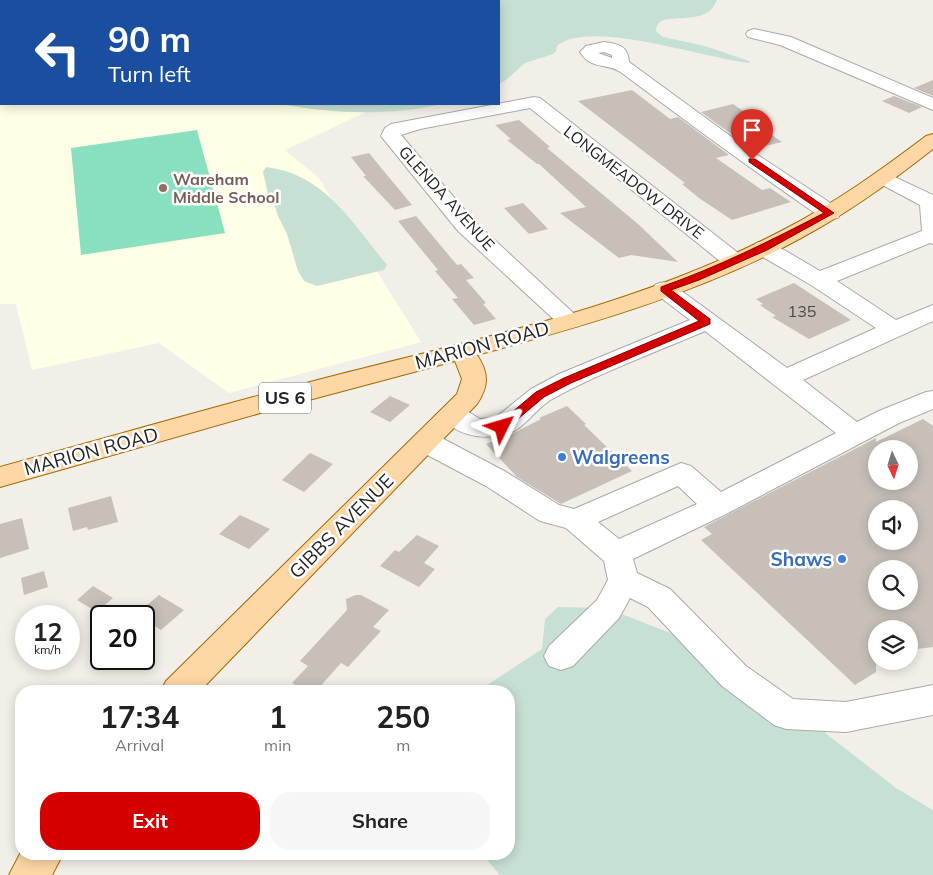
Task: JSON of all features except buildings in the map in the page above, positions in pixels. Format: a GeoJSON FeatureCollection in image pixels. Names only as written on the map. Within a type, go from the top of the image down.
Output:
{"type":"FeatureCollection","features":[{"type":"Feature","properties":{"kind":"main road","name":"MARION ROAD"},"geometry":{"type":"LineString","coordinates":[[0,477],[570,321],[664,289],[764,248],[830,213],[884,178],[933,140]]}},
{"type":"Feature","properties":{"kind":"main road","name":"GIBBS AVENUE"},"geometry":{"type":"LineString","coordinates":[[184,685],[468,398],[473,389],[474,370],[462,351]]}},
{"type":"Feature","properties":{"kind":"main road"},"geometry":{"type":"LineString","coordinates":[[29,875],[39,860]]}},
{"type":"Feature","properties":{"kind":"street"},"geometry":{"type":"LineString","coordinates":[[754,34],[785,41],[933,105]]}},
{"type":"Feature","properties":{"kind":"street"},"geometry":{"type":"LineString","coordinates":[[620,64],[737,150],[830,213]]}},
{"type":"Feature","properties":{"kind":"street","name":"LONGMEADOW DRIVE"},"geometry":{"type":"LineString","coordinates":[[534,102],[734,261]]}},
{"type":"Feature","properties":{"kind":"street","name":"GLENDA AVENUE"},"geometry":{"type":"LineString","coordinates":[[534,102],[398,128],[392,132],[391,136],[466,226],[570,321]]}},
{"type":"Feature","properties":{"kind":"street"},"geometry":{"type":"LineString","coordinates":[[819,280],[933,235],[930,202],[884,178]]}},
{"type":"Feature","properties":{"kind":"street"},"geometry":{"type":"LineString","coordinates":[[764,248],[819,280],[894,329]]}},
{"type":"Feature","properties":{"kind":"street"},"geometry":{"type":"LineString","coordinates":[[664,289],[856,435]]}},
{"type":"Feature","properties":{"kind":"street"},"geometry":{"type":"LineString","coordinates":[[784,379],[933,312]]}},
{"type":"Feature","properties":{"kind":"street"},"geometry":{"type":"LineString","coordinates":[[453,414],[475,428],[502,427],[540,395],[568,380],[706,322]]}},
{"type":"Feature","properties":{"kind":"street"},"geometry":{"type":"LineString","coordinates":[[561,656],[608,609],[620,567],[718,506],[889,417],[926,401],[933,400]]}},
{"type":"Feature","properties":{"kind":"street"},"geometry":{"type":"LineString","coordinates":[[426,442],[496,479],[550,513],[576,520],[620,567],[659,598],[734,676],[786,714],[846,717],[933,700]]}},
{"type":"Feature","properties":{"kind":"street"},"geometry":{"type":"LineString","coordinates":[[576,520],[681,473],[718,506]]}},
{"type":"Feature","properties":{"kind":"shaded area"},"geometry":{"type":"Polygon","coordinates":[[[500,0],[717,0],[711,9],[703,15],[664,20],[658,24],[656,31],[663,37],[705,46],[749,61],[750,63],[621,38],[594,36],[573,39],[557,46],[553,54],[525,63],[500,83],[500,0]]]}},
{"type":"Feature","properties":{"kind":"shaded area","name":"Wareham Middle School"},"geometry":{"type":"Polygon","coordinates":[[[0,105],[381,105],[285,150],[318,177],[421,342],[229,393],[159,343],[32,370],[16,304],[0,304],[0,105]]]}},
{"type":"Feature","properties":{"kind":"shaded area"},"geometry":{"type":"Polygon","coordinates":[[[287,105],[438,105],[382,112],[341,112],[287,105]]]}},
{"type":"Feature","properties":{"kind":"shaded area"},"geometry":{"type":"Polygon","coordinates":[[[266,167],[287,171],[305,179],[336,203],[387,265],[384,270],[317,286],[304,281],[298,271],[287,234],[273,200],[268,194],[263,172],[266,167]]]}},
{"type":"Feature","properties":{"kind":"shaded area"},"geometry":{"type":"Polygon","coordinates":[[[558,607],[606,608],[699,644],[792,707],[896,788],[933,810],[933,875],[500,875],[487,860],[515,860],[515,685],[487,685],[542,649],[545,619],[558,607]]]}},
{"type":"Feature","properties":{"kind":"green space"},"geometry":{"type":"Polygon","coordinates":[[[197,130],[225,233],[81,255],[71,148],[197,130]]]}},
{"type":"Feature","properties":{"kind":"place","name":"Wareham Middle School"},"geometry":{"type":"Point","coordinates":[163,188]}},
{"type":"Feature","properties":{"kind":"place","name":"Walgreens"},"geometry":{"type":"Point","coordinates":[562,457]}},
{"type":"Feature","properties":{"kind":"place","name":"Shaws"},"geometry":{"type":"Point","coordinates":[842,559]}},
{"type":"Feature","properties":{"kind":"route"},"geometry":{"type":"LineString","coordinates":[[502,427],[540,395],[568,380],[706,322],[664,289],[696,278],[764,248],[830,213],[752,160]]}}]}
